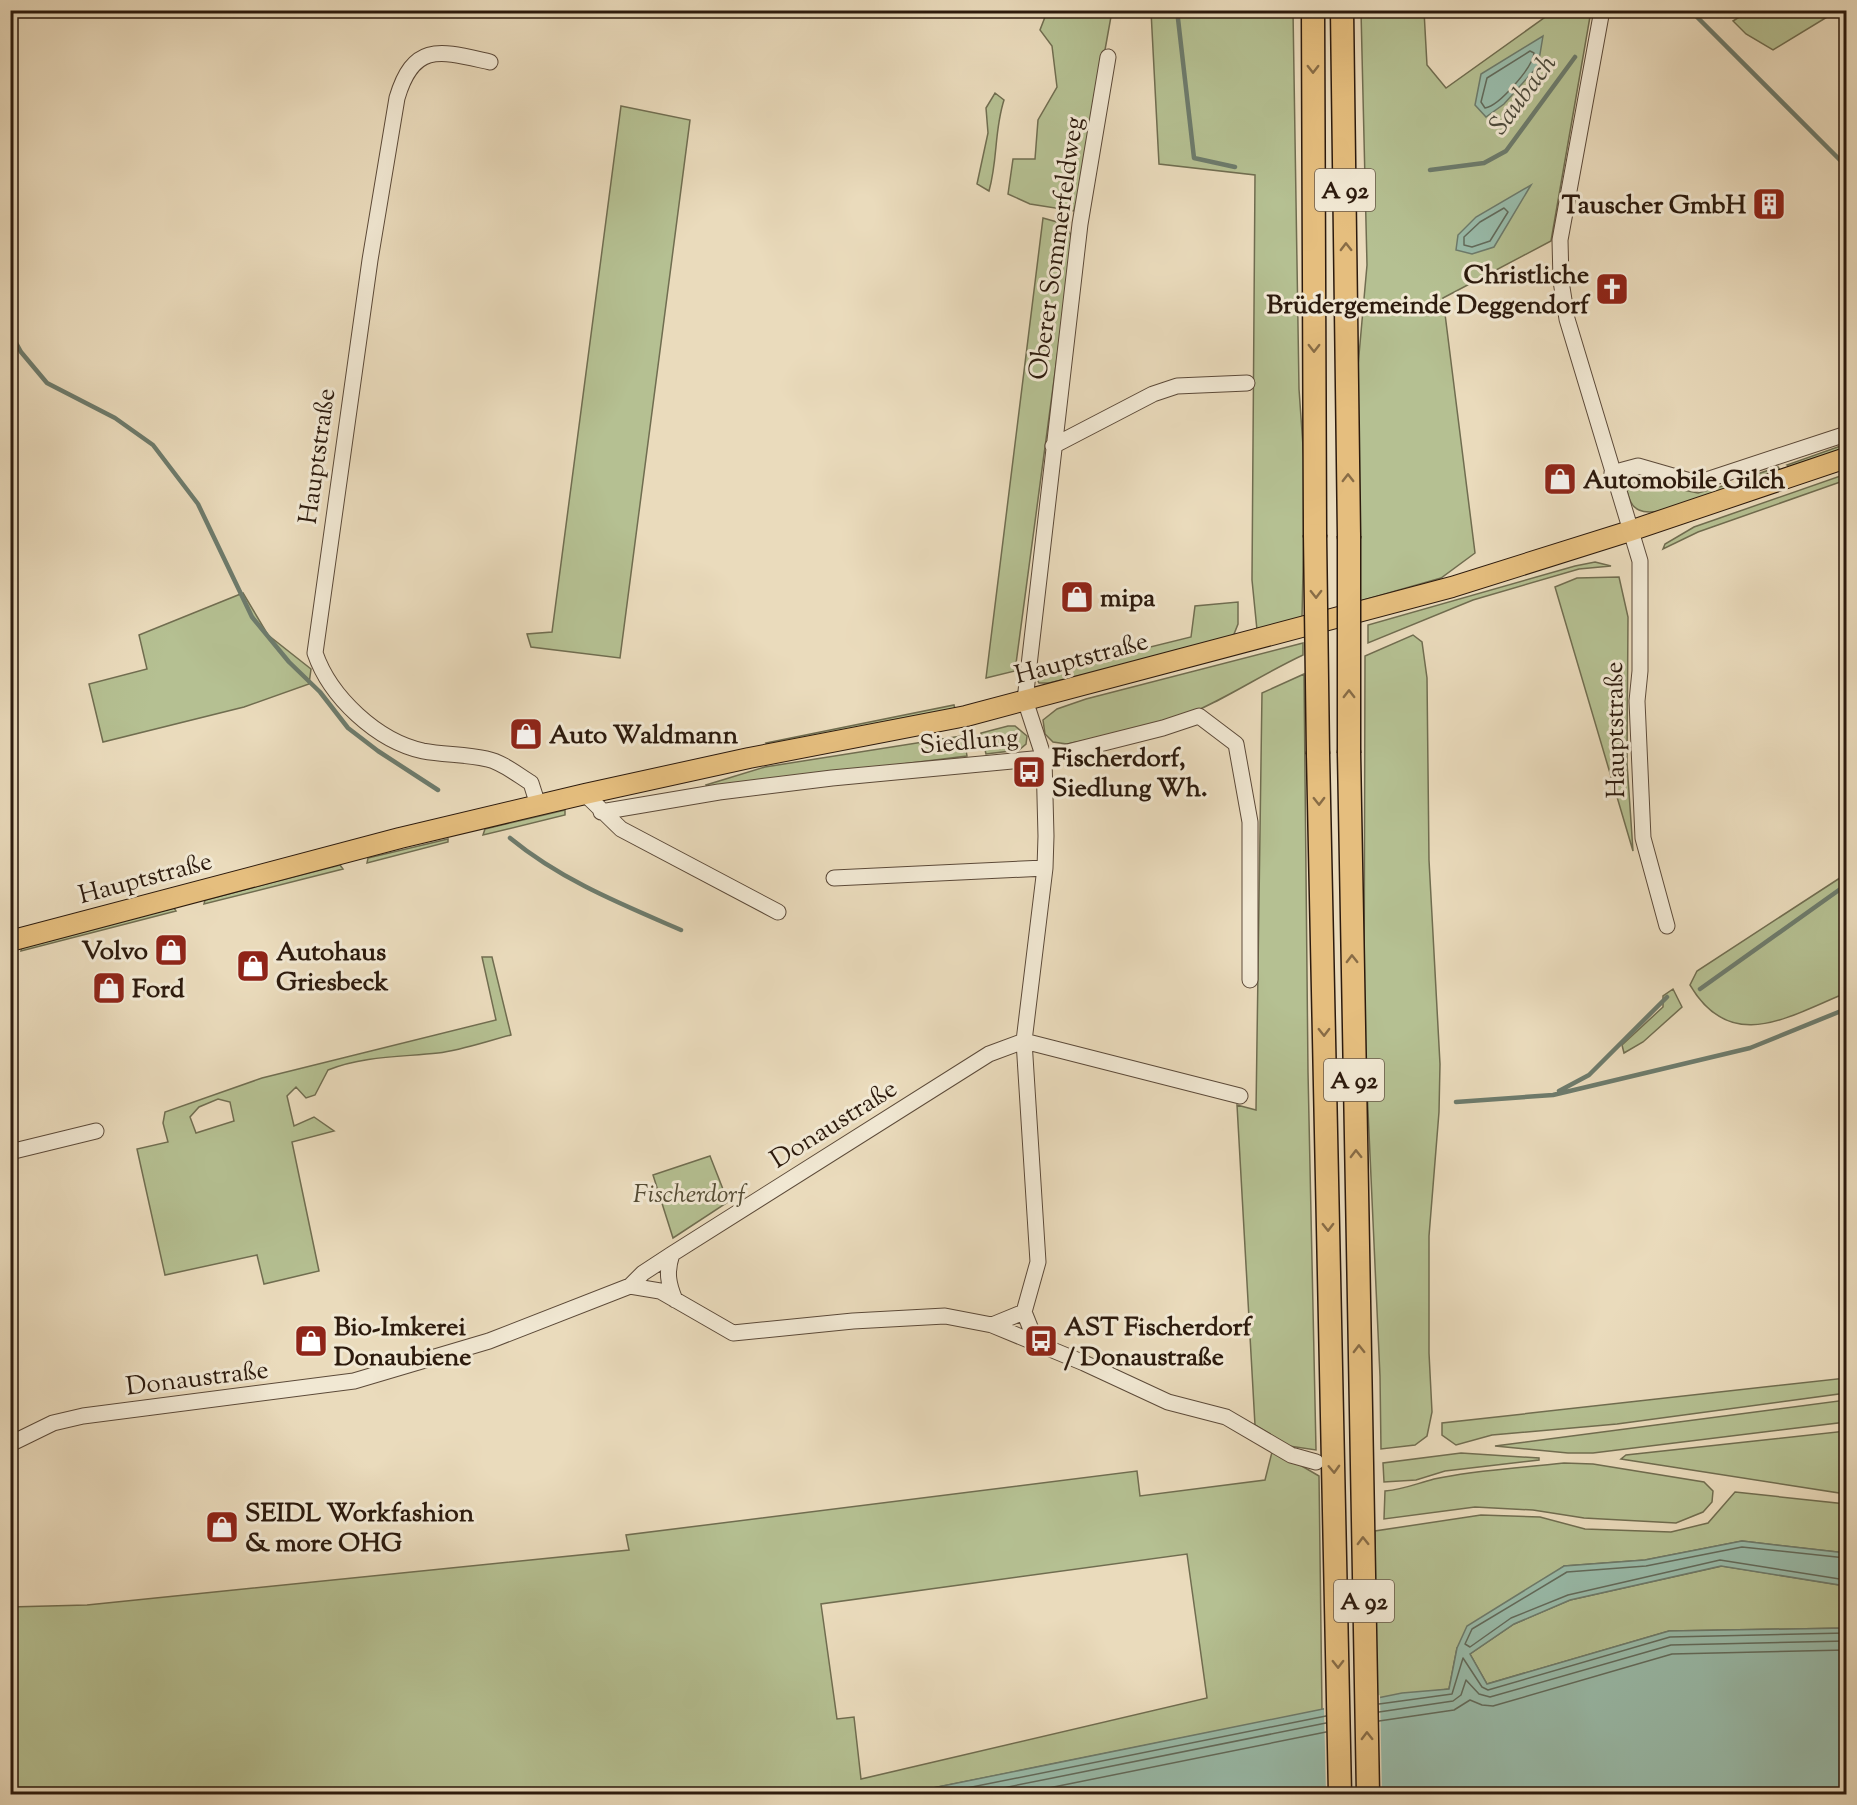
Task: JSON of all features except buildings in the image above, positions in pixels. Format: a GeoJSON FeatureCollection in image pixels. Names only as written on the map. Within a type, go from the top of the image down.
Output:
{"type":"FeatureCollection","features":[{"type":"Feature","properties":{"kind":"highway","name":"A 92"},"geometry":{"type":"LineString","coordinates":[[1313,10],[1318,754],[1340,1794]]}},
{"type":"Feature","properties":{"kind":"highway","name":"A 92"},"geometry":{"type":"LineString","coordinates":[[1342,10],[1349,536],[1349,753],[1368,1794]]}},
{"type":"Feature","properties":{"kind":"main road","name":"Hauptstraße"},"geometry":{"type":"LineString","coordinates":[[10,941],[538,805],[748,758],[966,716],[1407,600],[1630,531],[1846,458]]}},
{"type":"Feature","properties":{"kind":"street"},"geometry":{"type":"LineString","coordinates":[[1602,10],[1560,240],[1561,281],[1567,319],[1630,531]]}},
{"type":"Feature","properties":{"kind":"street","name":"Hauptstraße"},"geometry":{"type":"LineString","coordinates":[[490,62],[445,52],[429,54],[411,66],[404,77],[397,98],[370,260],[315,653],[322,673],[351,708],[391,740],[422,751],[489,759],[531,783],[538,805]]}},
{"type":"Feature","properties":{"kind":"street","name":"Oberer Sommerfeldweg"},"geometry":{"type":"LineString","coordinates":[[1025,700],[1080,225],[1108,57]]}},
{"type":"Feature","properties":{"kind":"street"},"geometry":{"type":"LineString","coordinates":[[1053,446],[1153,394],[1177,386],[1247,383]]}},
{"type":"Feature","properties":{"kind":"street"},"geometry":{"type":"LineString","coordinates":[[1612,473],[1638,466],[1697,483],[1846,434]]}},
{"type":"Feature","properties":{"kind":"street","name":"Hauptstraße"},"geometry":{"type":"LineString","coordinates":[[1630,531],[1640,561],[1640,671],[1636,701],[1643,838],[1667,926]]}},
{"type":"Feature","properties":{"kind":"street"},"geometry":{"type":"LineString","coordinates":[[1025,700],[1044,758]]}},
{"type":"Feature","properties":{"kind":"street","name":"Siedlung"},"geometry":{"type":"LineString","coordinates":[[601,812],[821,779],[1044,758],[1163,728],[1199,716],[1236,744],[1250,822],[1250,980]]}},
{"type":"Feature","properties":{"kind":"street","name":"Siedlung"},"geometry":{"type":"LineString","coordinates":[[1024,1041],[1044,868],[1044,758]]}},
{"type":"Feature","properties":{"kind":"street"},"geometry":{"type":"LineString","coordinates":[[585,794],[621,829],[778,912]]}},
{"type":"Feature","properties":{"kind":"street"},"geometry":{"type":"LineString","coordinates":[[834,878],[1044,868]]}},
{"type":"Feature","properties":{"kind":"street"},"geometry":{"type":"LineString","coordinates":[[1036,1342],[1024,1312],[1038,1262],[1024,1041],[1240,1096]]}},
{"type":"Feature","properties":{"kind":"street","name":"Donaustraße"},"geometry":{"type":"LineString","coordinates":[[10,1444],[53,1423],[83,1416],[354,1381],[489,1341],[630,1286],[643,1273],[672,1254],[989,1053],[1024,1041]]}},
{"type":"Feature","properties":{"kind":"street"},"geometry":{"type":"LineString","coordinates":[[10,1152],[96,1131]]}},
{"type":"Feature","properties":{"kind":"street"},"geometry":{"type":"LineString","coordinates":[[672,1254],[667,1268],[668,1285],[675,1300]]}},
{"type":"Feature","properties":{"kind":"street"},"geometry":{"type":"LineString","coordinates":[[630,1286],[660,1291],[734,1333],[853,1321],[945,1316],[992,1324],[1168,1402],[1226,1417],[1291,1455],[1316,1462]]}},
{"type":"Feature","properties":{"kind":"street"},"geometry":{"type":"LineString","coordinates":[[992,1324],[1024,1312]]}},
{"type":"Feature","properties":{"kind":"green space"},"geometry":{"type":"Polygon","coordinates":[[[1750,10],[1837,11],[1773,50],[1746,34],[1733,21],[1750,10]]]}},
{"type":"Feature","properties":{"kind":"green space"},"geometry":{"type":"Polygon","coordinates":[[[1021,11],[1112,11],[1074,211],[1030,204],[1008,194],[1013,159],[1035,159],[1038,120],[1057,87],[1052,46],[1040,30],[1045,17],[1021,11]]]}},
{"type":"Feature","properties":{"kind":"green space"},"geometry":{"type":"Polygon","coordinates":[[[1151,11],[1293,11],[1299,389],[1305,475],[1302,618],[1257,630],[1252,580],[1255,175],[1159,164],[1151,11]]]}},
{"type":"Feature","properties":{"kind":"green space"},"geometry":{"type":"Polygon","coordinates":[[[1361,11],[1424,11],[1427,65],[1446,88],[1551,13],[1591,11],[1551,241],[1443,298],[1475,553],[1441,578],[1357,602],[1358,366],[1367,265],[1361,11]]]}},
{"type":"Feature","properties":{"kind":"green space"},"geometry":{"type":"Polygon","coordinates":[[[995,93],[1004,100],[989,191],[977,184],[988,133],[986,108],[995,93]]]}},
{"type":"Feature","properties":{"kind":"green space"},"geometry":{"type":"Polygon","coordinates":[[[621,106],[690,120],[620,658],[531,647],[527,634],[552,632],[621,106]]]}},
{"type":"Feature","properties":{"kind":"green space"},"geometry":{"type":"Polygon","coordinates":[[[1043,218],[1064,224],[1073,238],[1015,671],[986,678],[1043,218]]]}},
{"type":"Feature","properties":{"kind":"green space"},"geometry":{"type":"Polygon","coordinates":[[[1846,444],[1846,450],[1792,469],[1787,465],[1846,444]]]}},
{"type":"Feature","properties":{"kind":"green space"},"geometry":{"type":"Polygon","coordinates":[[[1778,467],[1781,471],[1739,484],[1737,481],[1778,467]]]}},
{"type":"Feature","properties":{"kind":"green space"},"geometry":{"type":"Polygon","coordinates":[[[1846,474],[1846,480],[1698,532],[1663,549],[1665,544],[1694,527],[1846,474]]]}},
{"type":"Feature","properties":{"kind":"green space"},"geometry":{"type":"Polygon","coordinates":[[[1639,481],[1698,493],[1730,484],[1731,487],[1671,509],[1648,512],[1634,507],[1627,491],[1630,485],[1639,481]]]}},
{"type":"Feature","properties":{"kind":"green space"},"geometry":{"type":"Polygon","coordinates":[[[1595,562],[1611,566],[1579,569],[1473,600],[1368,643],[1368,625],[1595,562]]]}},
{"type":"Feature","properties":{"kind":"green space"},"geometry":{"type":"Polygon","coordinates":[[[1619,577],[1628,617],[1627,763],[1633,851],[1555,587],[1577,578],[1619,577]]]}},
{"type":"Feature","properties":{"kind":"green space"},"geometry":{"type":"Polygon","coordinates":[[[243,593],[268,635],[311,669],[309,684],[244,707],[103,742],[89,684],[147,669],[139,635],[243,593]]]}},
{"type":"Feature","properties":{"kind":"green space"},"geometry":{"type":"Polygon","coordinates":[[[1238,602],[1238,624],[1232,639],[1049,683],[1039,683],[1034,673],[1045,673],[1191,637],[1195,606],[1238,602]]]}},
{"type":"Feature","properties":{"kind":"green space"},"geometry":{"type":"Polygon","coordinates":[[[1413,635],[1422,642],[1427,678],[1429,860],[1440,1064],[1439,1112],[1429,1236],[1429,1353],[1432,1412],[1427,1436],[1415,1445],[1381,1449],[1380,1376],[1364,1022],[1365,656],[1413,635]]]}},
{"type":"Feature","properties":{"kind":"green space"},"geometry":{"type":"Polygon","coordinates":[[[1303,643],[1303,655],[1175,720],[1136,731],[1067,744],[1053,742],[1045,734],[1043,720],[1057,709],[1086,699],[1303,643]]]}},
{"type":"Feature","properties":{"kind":"green space"},"geometry":{"type":"Polygon","coordinates":[[[1304,674],[1308,1072],[1316,1450],[1289,1446],[1255,1425],[1237,1105],[1256,1110],[1262,693],[1304,674]]]}},
{"type":"Feature","properties":{"kind":"green space"},"geometry":{"type":"Polygon","coordinates":[[[954,705],[955,709],[769,747],[766,743],[954,705]]]}},
{"type":"Feature","properties":{"kind":"green space"},"geometry":{"type":"Polygon","coordinates":[[[1015,726],[1027,736],[1026,744],[1019,750],[986,754],[981,733],[1015,726]]]}},
{"type":"Feature","properties":{"kind":"green space"},"geometry":{"type":"Polygon","coordinates":[[[961,736],[964,738],[967,756],[708,788],[706,785],[765,767],[961,736]]]}},
{"type":"Feature","properties":{"kind":"green space"},"geometry":{"type":"Polygon","coordinates":[[[565,810],[565,815],[483,835],[485,829],[565,810]]]}},
{"type":"Feature","properties":{"kind":"green space"},"geometry":{"type":"Polygon","coordinates":[[[448,839],[448,842],[367,863],[368,858],[448,839]]]}},
{"type":"Feature","properties":{"kind":"green space"},"geometry":{"type":"Polygon","coordinates":[[[340,865],[343,869],[204,904],[205,900],[340,865]]]}},
{"type":"Feature","properties":{"kind":"green space"},"geometry":{"type":"Polygon","coordinates":[[[1846,874],[1846,993],[1782,1019],[1762,1024],[1742,1024],[1724,1019],[1706,1006],[1690,985],[1697,971],[1846,874]]]}},
{"type":"Feature","properties":{"kind":"green space"},"geometry":{"type":"Polygon","coordinates":[[[174,908],[176,911],[21,951],[22,946],[174,908]]]}},
{"type":"Feature","properties":{"kind":"green space"},"geometry":{"type":"Polygon","coordinates":[[[482,957],[492,957],[511,1035],[447,1052],[382,1058],[341,1065],[328,1070],[315,1095],[306,1098],[296,1087],[287,1096],[294,1126],[314,1117],[334,1131],[292,1142],[319,1271],[264,1284],[257,1255],[165,1275],[137,1149],[168,1142],[163,1123],[165,1112],[262,1078],[496,1020],[482,957]],[[218,1099],[199,1107],[190,1117],[196,1133],[234,1121],[230,1102],[218,1099]]]}},
{"type":"Feature","properties":{"kind":"green space"},"geometry":{"type":"Polygon","coordinates":[[[1673,989],[1682,1007],[1643,1042],[1624,1053],[1622,1045],[1663,1007],[1663,996],[1673,989]]]}},
{"type":"Feature","properties":{"kind":"green space","name":"Fischerdorf"},"geometry":{"type":"Polygon","coordinates":[[[710,1156],[728,1202],[673,1238],[653,1175],[710,1156]]]}},
{"type":"Feature","properties":{"kind":"green space"},"geometry":{"type":"Polygon","coordinates":[[[1846,1378],[1846,1393],[1617,1424],[1492,1435],[1456,1445],[1442,1435],[1442,1423],[1846,1378]]]}},
{"type":"Feature","properties":{"kind":"green space"},"geometry":{"type":"Polygon","coordinates":[[[1846,1400],[1846,1422],[1593,1453],[1495,1446],[1846,1400]]]}},
{"type":"Feature","properties":{"kind":"green space"},"geometry":{"type":"Polygon","coordinates":[[[1846,1431],[1846,1494],[1621,1459],[1626,1455],[1846,1431]]]}},
{"type":"Feature","properties":{"kind":"green space"},"geometry":{"type":"Polygon","coordinates":[[[1276,1451],[1319,1476],[1322,1710],[903,1794],[11,1794],[10,1607],[87,1605],[629,1550],[626,1535],[1137,1471],[1140,1496],[1265,1480],[1272,1452],[1276,1451]],[[1187,1554],[821,1604],[837,1719],[854,1717],[861,1779],[1207,1698],[1187,1554]]]}},
{"type":"Feature","properties":{"kind":"green space"},"geometry":{"type":"Polygon","coordinates":[[[1461,1453],[1539,1458],[1539,1460],[1445,1471],[1416,1480],[1384,1482],[1383,1463],[1461,1453]]]}},
{"type":"Feature","properties":{"kind":"green space"},"geometry":{"type":"Polygon","coordinates":[[[1564,1463],[1593,1464],[1704,1482],[1713,1491],[1712,1502],[1703,1512],[1676,1523],[1584,1518],[1533,1510],[1475,1507],[1384,1519],[1385,1491],[1466,1473],[1564,1463]]]}},
{"type":"Feature","properties":{"kind":"green space"},"geometry":{"type":"Polygon","coordinates":[[[1735,1492],[1846,1504],[1846,1553],[1742,1541],[1645,1560],[1564,1566],[1457,1648],[1449,1689],[1375,1699],[1375,1531],[1481,1515],[1540,1517],[1585,1529],[1671,1532],[1708,1523],[1735,1492]]]}},
{"type":"Feature","properties":{"kind":"green space"},"geometry":{"type":"Polygon","coordinates":[[[1722,1566],[1846,1586],[1846,1628],[1669,1631],[1487,1684],[1470,1654],[1514,1624],[1570,1600],[1722,1566]]]}},
{"type":"Feature","properties":{"kind":"water"},"geometry":{"type":"Polygon","coordinates":[[[1543,36],[1538,66],[1504,104],[1486,117],[1475,105],[1481,74],[1543,36]]]}},
{"type":"Feature","properties":{"kind":"water"},"geometry":{"type":"Polygon","coordinates":[[[1531,185],[1494,247],[1472,254],[1456,250],[1458,235],[1476,217],[1531,185]]]}},
{"type":"Feature","properties":{"kind":"water"},"geometry":{"type":"Polygon","coordinates":[[[1742,1541],[1846,1553],[1846,1586],[1721,1566],[1570,1600],[1514,1624],[1470,1654],[1487,1684],[1669,1631],[1846,1628],[1846,1794],[903,1794],[1402,1693],[1449,1689],[1457,1648],[1467,1626],[1564,1566],[1645,1560],[1742,1541]]]}},
{"type":"Feature","properties":{"kind":"pier"},"geometry":{"type":"Polygon","coordinates":[[[1380,1695],[1382,1794],[1326,1794],[1324,1707],[1380,1695]]]}},
{"type":"Feature","properties":{"kind":"waterway","name":"Saubach"},"geometry":{"type":"LineString","coordinates":[[1177,10],[1194,158],[1235,167]]}},
{"type":"Feature","properties":{"kind":"waterway","name":"Saubach"},"geometry":{"type":"LineString","coordinates":[[1616,13],[1627,10]]}},
{"type":"Feature","properties":{"kind":"waterway","name":"Saubach"},"geometry":{"type":"LineString","coordinates":[[1690,10],[1846,166]]}},
{"type":"Feature","properties":{"kind":"waterway","name":"Saubach"},"geometry":{"type":"LineString","coordinates":[[1430,170],[1484,163],[1506,151],[1575,57]]}},
{"type":"Feature","properties":{"kind":"waterway"},"geometry":{"type":"LineString","coordinates":[[10,332],[21,352],[47,383],[115,418],[153,445],[198,504],[252,617],[289,662],[320,692],[348,728],[378,751],[438,790]]}},
{"type":"Feature","properties":{"kind":"waterway"},"geometry":{"type":"LineString","coordinates":[[510,838],[571,879],[614,901],[681,930]]}},
{"type":"Feature","properties":{"kind":"waterway"},"geometry":{"type":"LineString","coordinates":[[1700,989],[1846,885]]}},
{"type":"Feature","properties":{"kind":"waterway"},"geometry":{"type":"LineString","coordinates":[[1559,1091],[1589,1075],[1667,997]]}},
{"type":"Feature","properties":{"kind":"waterway"},"geometry":{"type":"LineString","coordinates":[[1456,1102],[1553,1095],[1750,1048],[1846,1009]]}},
{"type":"Feature","properties":{"kind":"place","name":"Tauscher GmbH"},"geometry":{"type":"Point","coordinates":[1769,204]}},
{"type":"Feature","properties":{"kind":"place","name":"Christliche Brüdergemeinde Deggendorf"},"geometry":{"type":"Point","coordinates":[1612,289]}},
{"type":"Feature","properties":{"kind":"place","name":"Automobile Gilch"},"geometry":{"type":"Point","coordinates":[1560,479]}},
{"type":"Feature","properties":{"kind":"place","name":"mipa"},"geometry":{"type":"Point","coordinates":[1077,597]}},
{"type":"Feature","properties":{"kind":"place","name":"Auto Waldmann"},"geometry":{"type":"Point","coordinates":[526,734]}},
{"type":"Feature","properties":{"kind":"place","name":"Fischerdorf, Siedlung Wh."},"geometry":{"type":"Point","coordinates":[1029,772]}},
{"type":"Feature","properties":{"kind":"place","name":"Volvo"},"geometry":{"type":"Point","coordinates":[171,950]}},
{"type":"Feature","properties":{"kind":"place","name":"Autohaus Griesbeck"},"geometry":{"type":"Point","coordinates":[253,966]}},
{"type":"Feature","properties":{"kind":"place","name":"Ford"},"geometry":{"type":"Point","coordinates":[109,988]}},
{"type":"Feature","properties":{"kind":"place","name":"Bio-Imkerei Donaubiene"},"geometry":{"type":"Point","coordinates":[311,1341]}},
{"type":"Feature","properties":{"kind":"place","name":"AST Fischerdorf / Donaustraße"},"geometry":{"type":"Point","coordinates":[1041,1341]}},
{"type":"Feature","properties":{"kind":"place","name":"SEIDL Workfashion & more OHG"},"geometry":{"type":"Point","coordinates":[222,1527]}}]}
